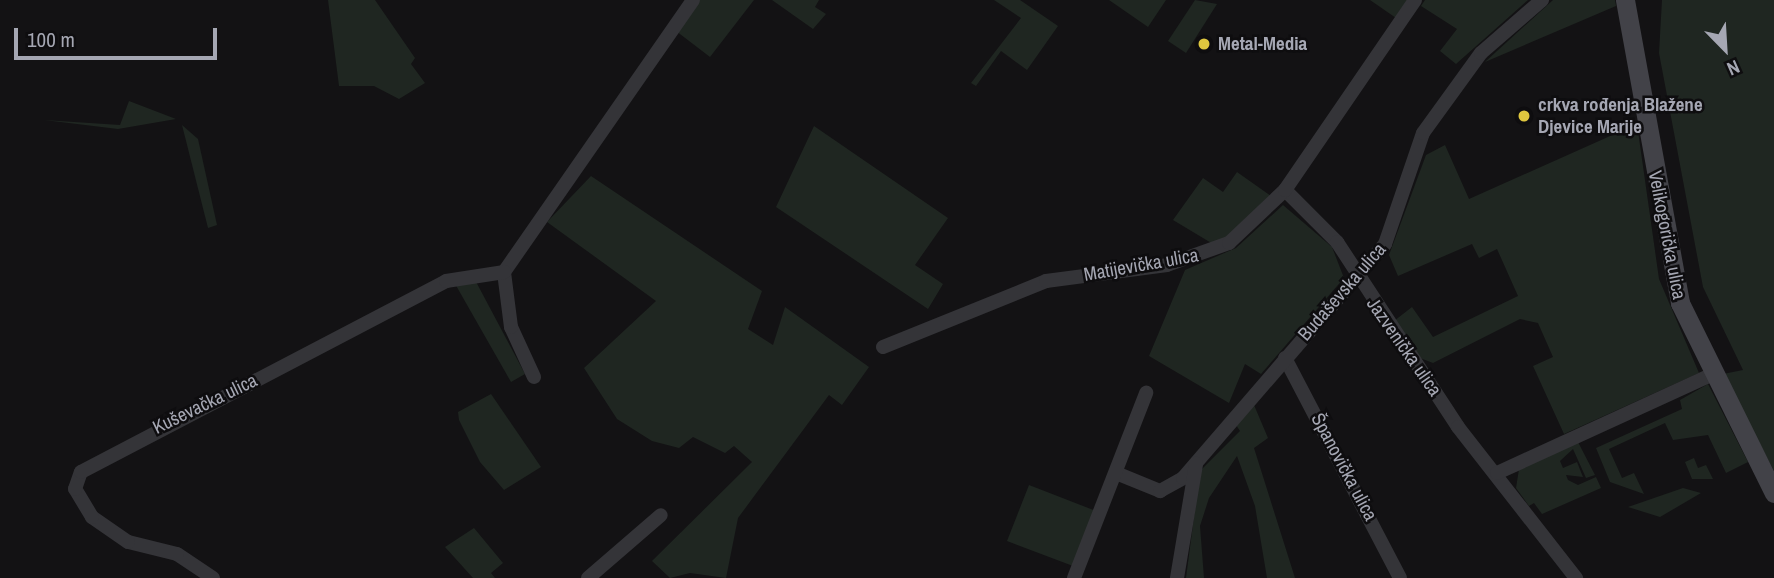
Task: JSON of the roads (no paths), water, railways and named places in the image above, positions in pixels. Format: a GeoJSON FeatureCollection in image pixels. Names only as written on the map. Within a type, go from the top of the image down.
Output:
{"type":"FeatureCollection","features":[{"type":"Feature","properties":{"kind":"street"},"geometry":{"type":"LineString","coordinates":[[534,377],[511,327],[505,272],[693,0]]}},
{"type":"Feature","properties":{"kind":"street","name":"Matijevička ulica"},"geometry":{"type":"LineString","coordinates":[[883,348],[1046,281],[1167,265],[1216,250],[1244,232],[1285,190],[1415,0]]}},
{"type":"Feature","properties":{"kind":"street","name":"Budaševska ulica"},"geometry":{"type":"LineString","coordinates":[[1116,473],[1166,491],[1196,463],[1385,244],[1423,133],[1481,53],[1542,0]]}},
{"type":"Feature","properties":{"kind":"street","name":"Velikogorička ulica"},"geometry":{"type":"LineString","coordinates":[[1625,0],[1672,276],[1713,374],[1774,493]]}},
{"type":"Feature","properties":{"kind":"street","name":"Jazvenička ulica"},"geometry":{"type":"LineString","coordinates":[[1285,190],[1332,235],[1356,278],[1576,578]]}},
{"type":"Feature","properties":{"kind":"street","name":"Kuševačka ulica"},"geometry":{"type":"LineString","coordinates":[[214,578],[177,554],[128,542],[92,517],[75,489],[81,472],[446,281],[505,272]]}},
{"type":"Feature","properties":{"kind":"street","name":"Španovička ulica"},"geometry":{"type":"LineString","coordinates":[[1285,358],[1400,578]]}},
{"type":"Feature","properties":{"kind":"street"},"geometry":{"type":"LineString","coordinates":[[1497,473],[1713,374]]}},
{"type":"Feature","properties":{"kind":"street"},"geometry":{"type":"LineString","coordinates":[[1074,578],[1146,393]]}},
{"type":"Feature","properties":{"kind":"street"},"geometry":{"type":"LineString","coordinates":[[1177,578],[1196,463]]}},
{"type":"Feature","properties":{"kind":"street"},"geometry":{"type":"LineString","coordinates":[[588,578],[661,515]]}},
{"type":"Feature","properties":{"kind":"place","name":"Metal-Media"},"geometry":{"type":"Point","coordinates":[1204,44]}},
{"type":"Feature","properties":{"kind":"place","name":"crkva rođenja Blažene Djevice Marije"},"geometry":{"type":"Point","coordinates":[1524,116]}}]}
